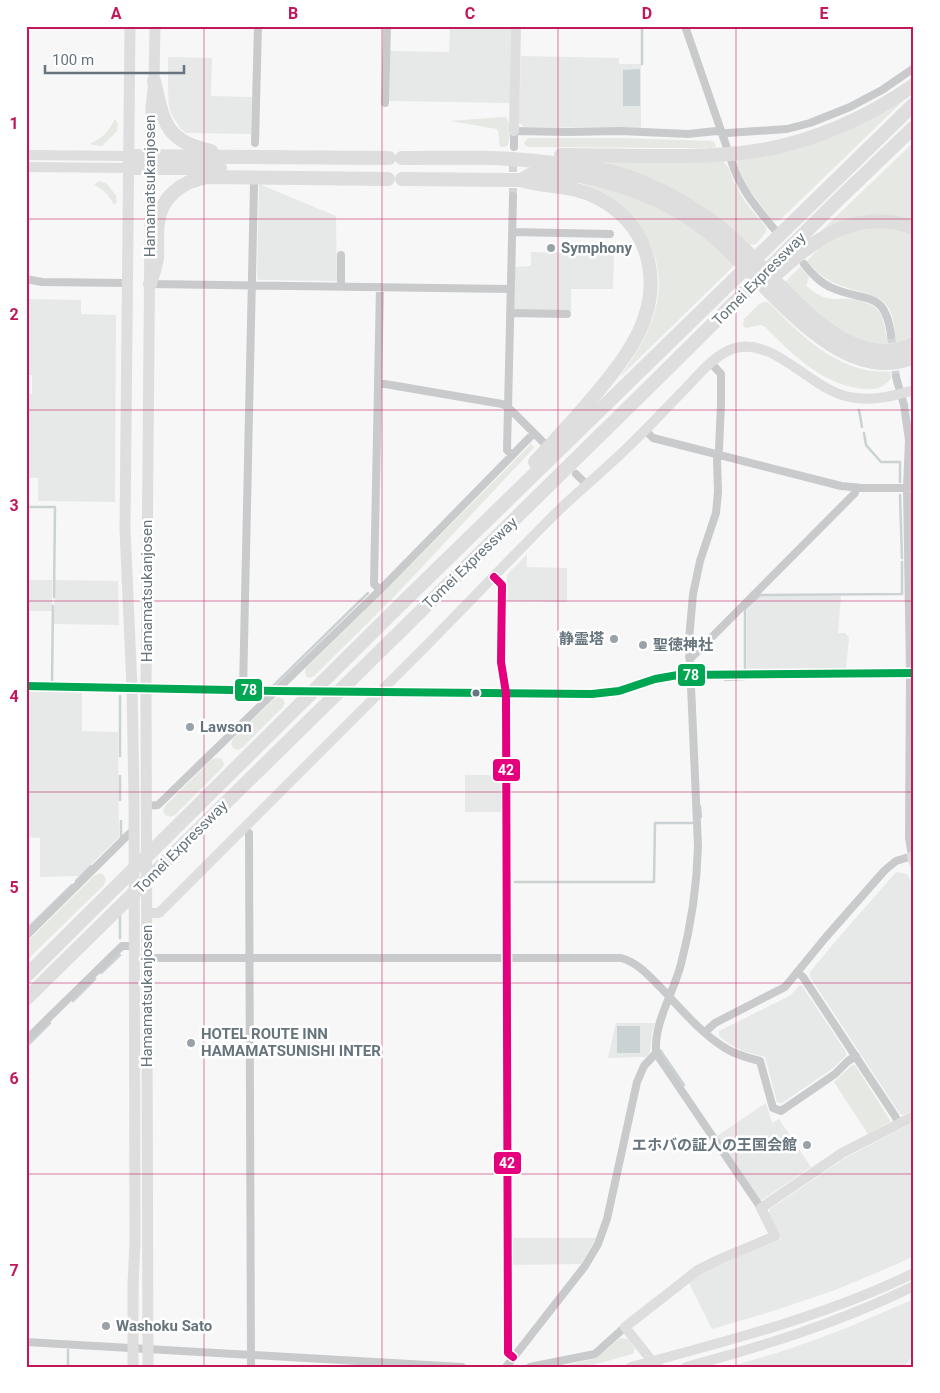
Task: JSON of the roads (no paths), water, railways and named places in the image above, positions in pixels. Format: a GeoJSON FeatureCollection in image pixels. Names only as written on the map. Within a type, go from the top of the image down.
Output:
{"type":"FeatureCollection","features":[{"type":"Feature","properties":{"kind":"highway"},"geometry":{"type":"LineString","coordinates":[[154,81],[164,118],[174,134],[189,145],[235,157]]}},
{"type":"Feature","properties":{"kind":"highway"},"geometry":{"type":"LineString","coordinates":[[150,162],[235,157],[396,158],[517,153],[536,155],[713,156],[785,145],[831,130],[876,110],[914,85]]}},
{"type":"Feature","properties":{"kind":"highway","name":"Tomei Expressway"},"geometry":{"type":"LineString","coordinates":[[26,976],[398,608],[914,104]]}},
{"type":"Feature","properties":{"kind":"highway","name":"Tomei Expressway"},"geometry":{"type":"LineString","coordinates":[[26,999],[840,198],[914,128]]}},
{"type":"Feature","properties":{"kind":"highway"},"geometry":{"type":"LineString","coordinates":[[517,153],[593,167],[621,174],[648,184],[699,212],[722,229],[739,252],[775,288],[837,336],[872,350],[895,350],[914,344]]}},
{"type":"Feature","properties":{"kind":"highway"},"geometry":{"type":"LineString","coordinates":[[128,162],[295,169],[330,178]]}},
{"type":"Feature","properties":{"kind":"highway"},"geometry":{"type":"LineString","coordinates":[[521,180],[535,173],[554,173],[590,178],[626,188],[644,194],[677,211],[739,252]]}},
{"type":"Feature","properties":{"kind":"highway"},"geometry":{"type":"LineString","coordinates":[[150,284],[157,259],[157,229],[160,212],[169,197],[182,185],[207,177],[521,180],[535,184],[566,187],[589,194],[610,205],[630,223],[644,247],[651,274],[651,288],[646,317],[624,360],[521,478],[398,608]]}},
{"type":"Feature","properties":{"kind":"highway"},"geometry":{"type":"LineString","coordinates":[[650,386],[704,345],[790,261],[822,238],[839,229],[870,221],[886,221],[914,228]]}},
{"type":"Feature","properties":{"kind":"highway"},"geometry":{"type":"LineString","coordinates":[[775,288],[808,329],[831,346],[869,362],[897,362],[914,357]]}},
{"type":"Feature","properties":{"kind":"main road","name":"Hamamatsukanjosen"},"geometry":{"type":"LineString","coordinates":[[130,26],[126,529],[132,688],[133,1367]]}},
{"type":"Feature","properties":{"kind":"main road","name":"Hamamatsukanjosen"},"geometry":{"type":"LineString","coordinates":[[148,1367],[146,688],[150,162],[155,26]]}},
{"type":"Feature","properties":{"kind":"street"},"geometry":{"type":"LineString","coordinates":[[255,143],[258,26]]}},
{"type":"Feature","properties":{"kind":"street"},"geometry":{"type":"LineString","coordinates":[[385,103],[387,26]]}},
{"type":"Feature","properties":{"kind":"street"},"geometry":{"type":"LineString","coordinates":[[516,26],[514,131],[517,153]]}},
{"type":"Feature","properties":{"kind":"street"},"geometry":{"type":"LineString","coordinates":[[685,26],[727,148]]}},
{"type":"Feature","properties":{"kind":"street"},"geometry":{"type":"LineString","coordinates":[[514,131],[620,131],[688,134],[716,131],[727,133],[788,129],[810,124],[834,115],[866,99],[914,68]]}},
{"type":"Feature","properties":{"kind":"street"},"geometry":{"type":"LineString","coordinates":[[26,155],[128,162]]}},
{"type":"Feature","properties":{"kind":"street"},"geometry":{"type":"LineString","coordinates":[[731,160],[738,180],[747,195],[775,230]]}},
{"type":"Feature","properties":{"kind":"street"},"geometry":{"type":"LineString","coordinates":[[26,167],[128,162]]}},
{"type":"Feature","properties":{"kind":"street"},"geometry":{"type":"LineString","coordinates":[[243,690],[254,185]]}},
{"type":"Feature","properties":{"kind":"street"},"geometry":{"type":"LineString","coordinates":[[512,196],[507,450],[512,455]]}},
{"type":"Feature","properties":{"kind":"street"},"geometry":{"type":"LineString","coordinates":[[512,232],[610,234]]}},
{"type":"Feature","properties":{"kind":"street"},"geometry":{"type":"LineString","coordinates":[[341,255],[341,286]]}},
{"type":"Feature","properties":{"kind":"street"},"geometry":{"type":"LineString","coordinates":[[804,264],[818,280],[830,287],[876,301],[887,314],[891,335]]}},
{"type":"Feature","properties":{"kind":"street"},"geometry":{"type":"LineString","coordinates":[[26,279],[42,282],[127,283]]}},
{"type":"Feature","properties":{"kind":"street"},"geometry":{"type":"LineString","coordinates":[[150,284],[510,289]]}},
{"type":"Feature","properties":{"kind":"street"},"geometry":{"type":"LineString","coordinates":[[380,287],[374,584],[380,590]]}},
{"type":"Feature","properties":{"kind":"street"},"geometry":{"type":"LineString","coordinates":[[510,313],[567,314]]}},
{"type":"Feature","properties":{"kind":"street"},"geometry":{"type":"LineString","coordinates":[[147,913],[158,913],[553,516],[645,430],[711,363],[724,353],[735,348],[747,346],[759,348],[770,352],[829,390],[856,398],[870,399],[914,390]]}},
{"type":"Feature","properties":{"kind":"street"},"geometry":{"type":"LineString","coordinates":[[530,1367],[595,1354],[625,1327],[698,1270],[775,1236],[761,1208],[656,1053],[656,1034],[680,966],[692,912],[696,879],[698,846],[688,640],[693,594],[700,561],[716,513],[718,492],[717,460],[721,374],[711,363]]}},
{"type":"Feature","properties":{"kind":"street"},"geometry":{"type":"LineString","coordinates":[[705,1032],[715,1023],[785,987],[885,870],[896,861],[913,860],[909,838],[912,673],[908,431],[904,405],[896,378]]}},
{"type":"Feature","properties":{"kind":"street"},"geometry":{"type":"LineString","coordinates":[[378,384],[502,404],[508,407],[543,442]]}},
{"type":"Feature","properties":{"kind":"street"},"geometry":{"type":"LineString","coordinates":[[645,430],[654,438],[831,484],[855,487],[910,488]]}},
{"type":"Feature","properties":{"kind":"street"},"geometry":{"type":"LineString","coordinates":[[146,806],[158,806],[380,590],[534,433]]}},
{"type":"Feature","properties":{"kind":"street"},"geometry":{"type":"LineString","coordinates":[[576,474],[587,485]]}},
{"type":"Feature","properties":{"kind":"street"},"geometry":{"type":"LineString","coordinates":[[689,657],[692,657],[855,493],[855,487]]}},
{"type":"Feature","properties":{"kind":"street"},"geometry":{"type":"LineString","coordinates":[[494,577],[502,585],[501,662],[506,693],[508,1353],[513,1357]]}},
{"type":"Feature","properties":{"kind":"street"},"geometry":{"type":"LineString","coordinates":[[356,692],[605,693],[619,691],[655,679],[690,674],[912,673]]}},
{"type":"Feature","properties":{"kind":"street"},"geometry":{"type":"LineString","coordinates":[[26,686],[302,691]]}},
{"type":"Feature","properties":{"kind":"street"},"geometry":{"type":"LineString","coordinates":[[244,828],[249,833],[251,1367]]}},
{"type":"Feature","properties":{"kind":"street"},"geometry":{"type":"LineString","coordinates":[[26,936],[133,830]]}},
{"type":"Feature","properties":{"kind":"street"},"geometry":{"type":"LineString","coordinates":[[26,1040],[122,946],[133,946]]}},
{"type":"Feature","properties":{"kind":"street"},"geometry":{"type":"LineString","coordinates":[[147,958],[621,958],[636,964],[705,1032],[725,1048],[741,1056],[760,1061],[773,1108],[781,1111],[836,1074],[856,1056]]}},
{"type":"Feature","properties":{"kind":"street"},"geometry":{"type":"LineString","coordinates":[[798,972],[856,1056],[899,1124]]}},
{"type":"Feature","properties":{"kind":"street"},"geometry":{"type":"LineString","coordinates":[[506,1367],[584,1266],[598,1244],[607,1219],[637,1082],[644,1066],[656,1053]]}},
{"type":"Feature","properties":{"kind":"street"},"geometry":{"type":"LineString","coordinates":[[761,1208],[842,1153],[914,1116]]}},
{"type":"Feature","properties":{"kind":"street"},"geometry":{"type":"LineString","coordinates":[[630,1367],[655,1364],[809,1316],[914,1273]]}},
{"type":"Feature","properties":{"kind":"street"},"geometry":{"type":"LineString","coordinates":[[686,1367],[814,1329],[876,1304],[914,1286]]}},
{"type":"Feature","properties":{"kind":"street"},"geometry":{"type":"LineString","coordinates":[[625,1327],[655,1364]]}},
{"type":"Feature","properties":{"kind":"street"},"geometry":{"type":"LineString","coordinates":[[26,1342],[148,1348],[380,1364],[462,1367]]}},
{"type":"Feature","properties":{"kind":"waterway"},"geometry":{"type":"LineString","coordinates":[[642,26],[642,64]]}},
{"type":"Feature","properties":{"kind":"waterway"},"geometry":{"type":"LineString","coordinates":[[859,410],[862,427]]}},
{"type":"Feature","properties":{"kind":"waterway"},"geometry":{"type":"LineString","coordinates":[[864,433],[866,445],[881,462],[900,462],[900,482]]}},
{"type":"Feature","properties":{"kind":"waterway"},"geometry":{"type":"LineString","coordinates":[[900,495],[902,558]]}},
{"type":"Feature","properties":{"kind":"waterway"},"geometry":{"type":"LineString","coordinates":[[26,507],[55,507],[54,597]]}},
{"type":"Feature","properties":{"kind":"waterway"},"geometry":{"type":"LineString","coordinates":[[745,669],[745,609],[760,595],[902,594],[902,562]]}},
{"type":"Feature","properties":{"kind":"waterway"},"geometry":{"type":"LineString","coordinates":[[273,686],[368,593]]}},
{"type":"Feature","properties":{"kind":"waterway"},"geometry":{"type":"LineString","coordinates":[[52,681],[53,606]]}},
{"type":"Feature","properties":{"kind":"waterway"},"geometry":{"type":"LineString","coordinates":[[725,680],[745,679]]}},
{"type":"Feature","properties":{"kind":"waterway"},"geometry":{"type":"LineString","coordinates":[[120,696],[120,756]]}},
{"type":"Feature","properties":{"kind":"waterway"},"geometry":{"type":"LineString","coordinates":[[120,776],[120,800]]}},
{"type":"Feature","properties":{"kind":"waterway"},"geometry":{"type":"LineString","coordinates":[[700,806],[701,817]]}},
{"type":"Feature","properties":{"kind":"waterway"},"geometry":{"type":"LineString","coordinates":[[121,821],[121,838]]}},
{"type":"Feature","properties":{"kind":"waterway"},"geometry":{"type":"LineString","coordinates":[[515,882],[654,882],[655,823],[692,823]]}},
{"type":"Feature","properties":{"kind":"waterway"},"geometry":{"type":"LineString","coordinates":[[76,881],[91,866]]}},
{"type":"Feature","properties":{"kind":"waterway"},"geometry":{"type":"LineString","coordinates":[[26,930],[72,885]]}},
{"type":"Feature","properties":{"kind":"waterway"},"geometry":{"type":"LineString","coordinates":[[120,914],[120,938]]}},
{"type":"Feature","properties":{"kind":"waterway"},"geometry":{"type":"LineString","coordinates":[[101,973],[120,955]]}},
{"type":"Feature","properties":{"kind":"waterway"},"geometry":{"type":"LineString","coordinates":[[73,1001],[95,979]]}},
{"type":"Feature","properties":{"kind":"waterway"},"geometry":{"type":"LineString","coordinates":[[29,1044],[50,1023]]}},
{"type":"Feature","properties":{"kind":"waterway"},"geometry":{"type":"LineString","coordinates":[[660,1050],[684,1085]]}},
{"type":"Feature","properties":{"kind":"waterway"},"geometry":{"type":"LineString","coordinates":[[68,1350],[68,1367]]}},
{"type":"Feature","properties":{"kind":"tunnel"},"geometry":{"type":"LineString","coordinates":[[513,157],[513,196]]}},
{"type":"Feature","properties":{"kind":"tunnel"},"geometry":{"type":"LineString","coordinates":[[891,335],[896,377]]}},
{"type":"Feature","properties":{"kind":"tunnel"},"geometry":{"type":"LineString","coordinates":[[310,691],[357,692]]}},
{"type":"Feature","properties":{"kind":"place","name":"Symphony"},"geometry":{"type":"Point","coordinates":[551,248]}},
{"type":"Feature","properties":{"kind":"place","name":"静霊塔"},"geometry":{"type":"Point","coordinates":[614,639]}},
{"type":"Feature","properties":{"kind":"place","name":"聖徳神社"},"geometry":{"type":"Point","coordinates":[643,645]}},
{"type":"Feature","properties":{"kind":"place","name":"Lawson"},"geometry":{"type":"Point","coordinates":[190,727]}},
{"type":"Feature","properties":{"kind":"place","name":"HOTEL ROUTE INN HAMAMATSUNISHI INTER"},"geometry":{"type":"Point","coordinates":[191,1043]}},
{"type":"Feature","properties":{"kind":"place","name":"エホバの証人の王国会館"},"geometry":{"type":"Point","coordinates":[807,1145]}},
{"type":"Feature","properties":{"kind":"place","name":"Washoku Sato"},"geometry":{"type":"Point","coordinates":[106,1326]}}]}
